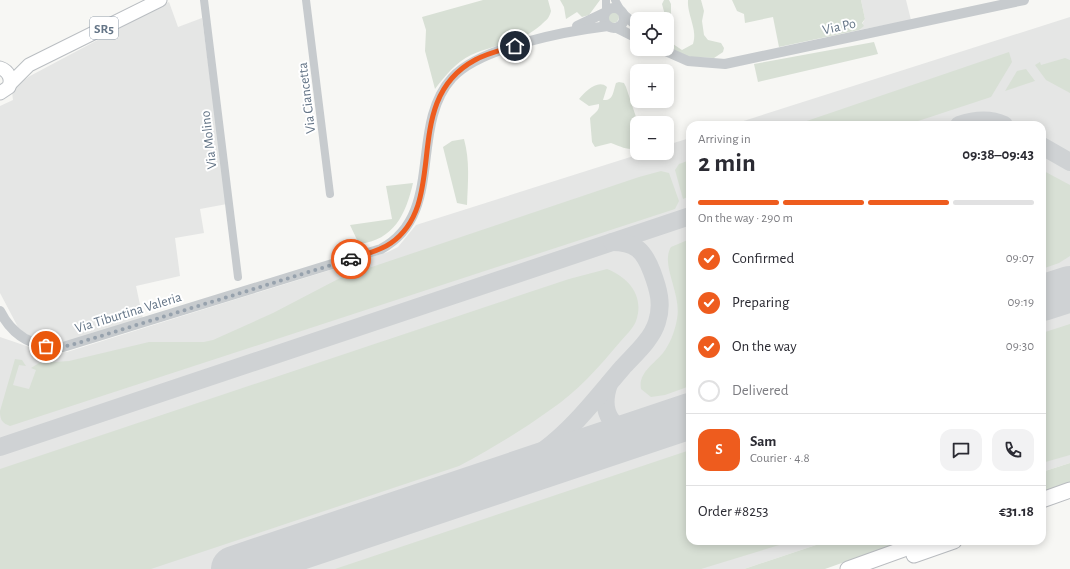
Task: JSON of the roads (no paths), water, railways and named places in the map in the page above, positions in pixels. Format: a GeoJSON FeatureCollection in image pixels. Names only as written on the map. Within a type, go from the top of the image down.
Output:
{"type":"FeatureCollection","features":[{"type":"Feature","properties":{"kind":"highway"},"geometry":{"type":"LineString","coordinates":[[1046,499],[1070,490]]}},
{"type":"Feature","properties":{"kind":"highway"},"geometry":{"type":"LineString","coordinates":[[1046,509],[1070,500]]}},
{"type":"Feature","properties":{"kind":"highway"},"geometry":{"type":"LineString","coordinates":[[848,569],[915,545]]}},
{"type":"Feature","properties":{"kind":"highway"},"geometry":{"type":"LineString","coordinates":[[876,569],[943,545]]}},
{"type":"Feature","properties":{"kind":"main road","name":"SR5"},"geometry":{"type":"LineString","coordinates":[[0,93],[6,90],[15,77],[29,65],[160,0]]}},
{"type":"Feature","properties":{"kind":"main road","name":"SR5"},"geometry":{"type":"LineString","coordinates":[[2,68],[29,65]]}},
{"type":"Feature","properties":{"kind":"main road","name":"SR5"},"geometry":{"type":"LineString","coordinates":[[2,68],[10,77],[10,84]]}},
{"type":"Feature","properties":{"kind":"street","name":"Via Molino"},"geometry":{"type":"LineString","coordinates":[[204,0],[238,277]]}},
{"type":"Feature","properties":{"kind":"street","name":"Via Ciancetta"},"geometry":{"type":"LineString","coordinates":[[306,0],[330,194]]}},
{"type":"Feature","properties":{"kind":"street"},"geometry":{"type":"LineString","coordinates":[[606,0],[603,19],[612,27],[630,35]]}},
{"type":"Feature","properties":{"kind":"street","name":"Via Po"},"geometry":{"type":"LineString","coordinates":[[674,55],[688,61],[726,64],[1024,0]]}},
{"type":"Feature","properties":{"kind":"street"},"geometry":{"type":"LineString","coordinates":[[565,32],[605,12],[611,7],[620,8],[630,19]]}},
{"type":"Feature","properties":{"kind":"street"},"geometry":{"type":"LineString","coordinates":[[565,32],[612,27],[622,24],[620,8]]}},
{"type":"Feature","properties":{"kind":"street","name":"Via Tiburtina Valeria"},"geometry":{"type":"LineString","coordinates":[[0,311],[12,330],[27,341],[46,346],[63,347],[381,249],[394,241],[408,225],[416,210],[423,181],[431,122],[438,99],[452,79],[469,64],[485,56],[565,32]]}}]}
